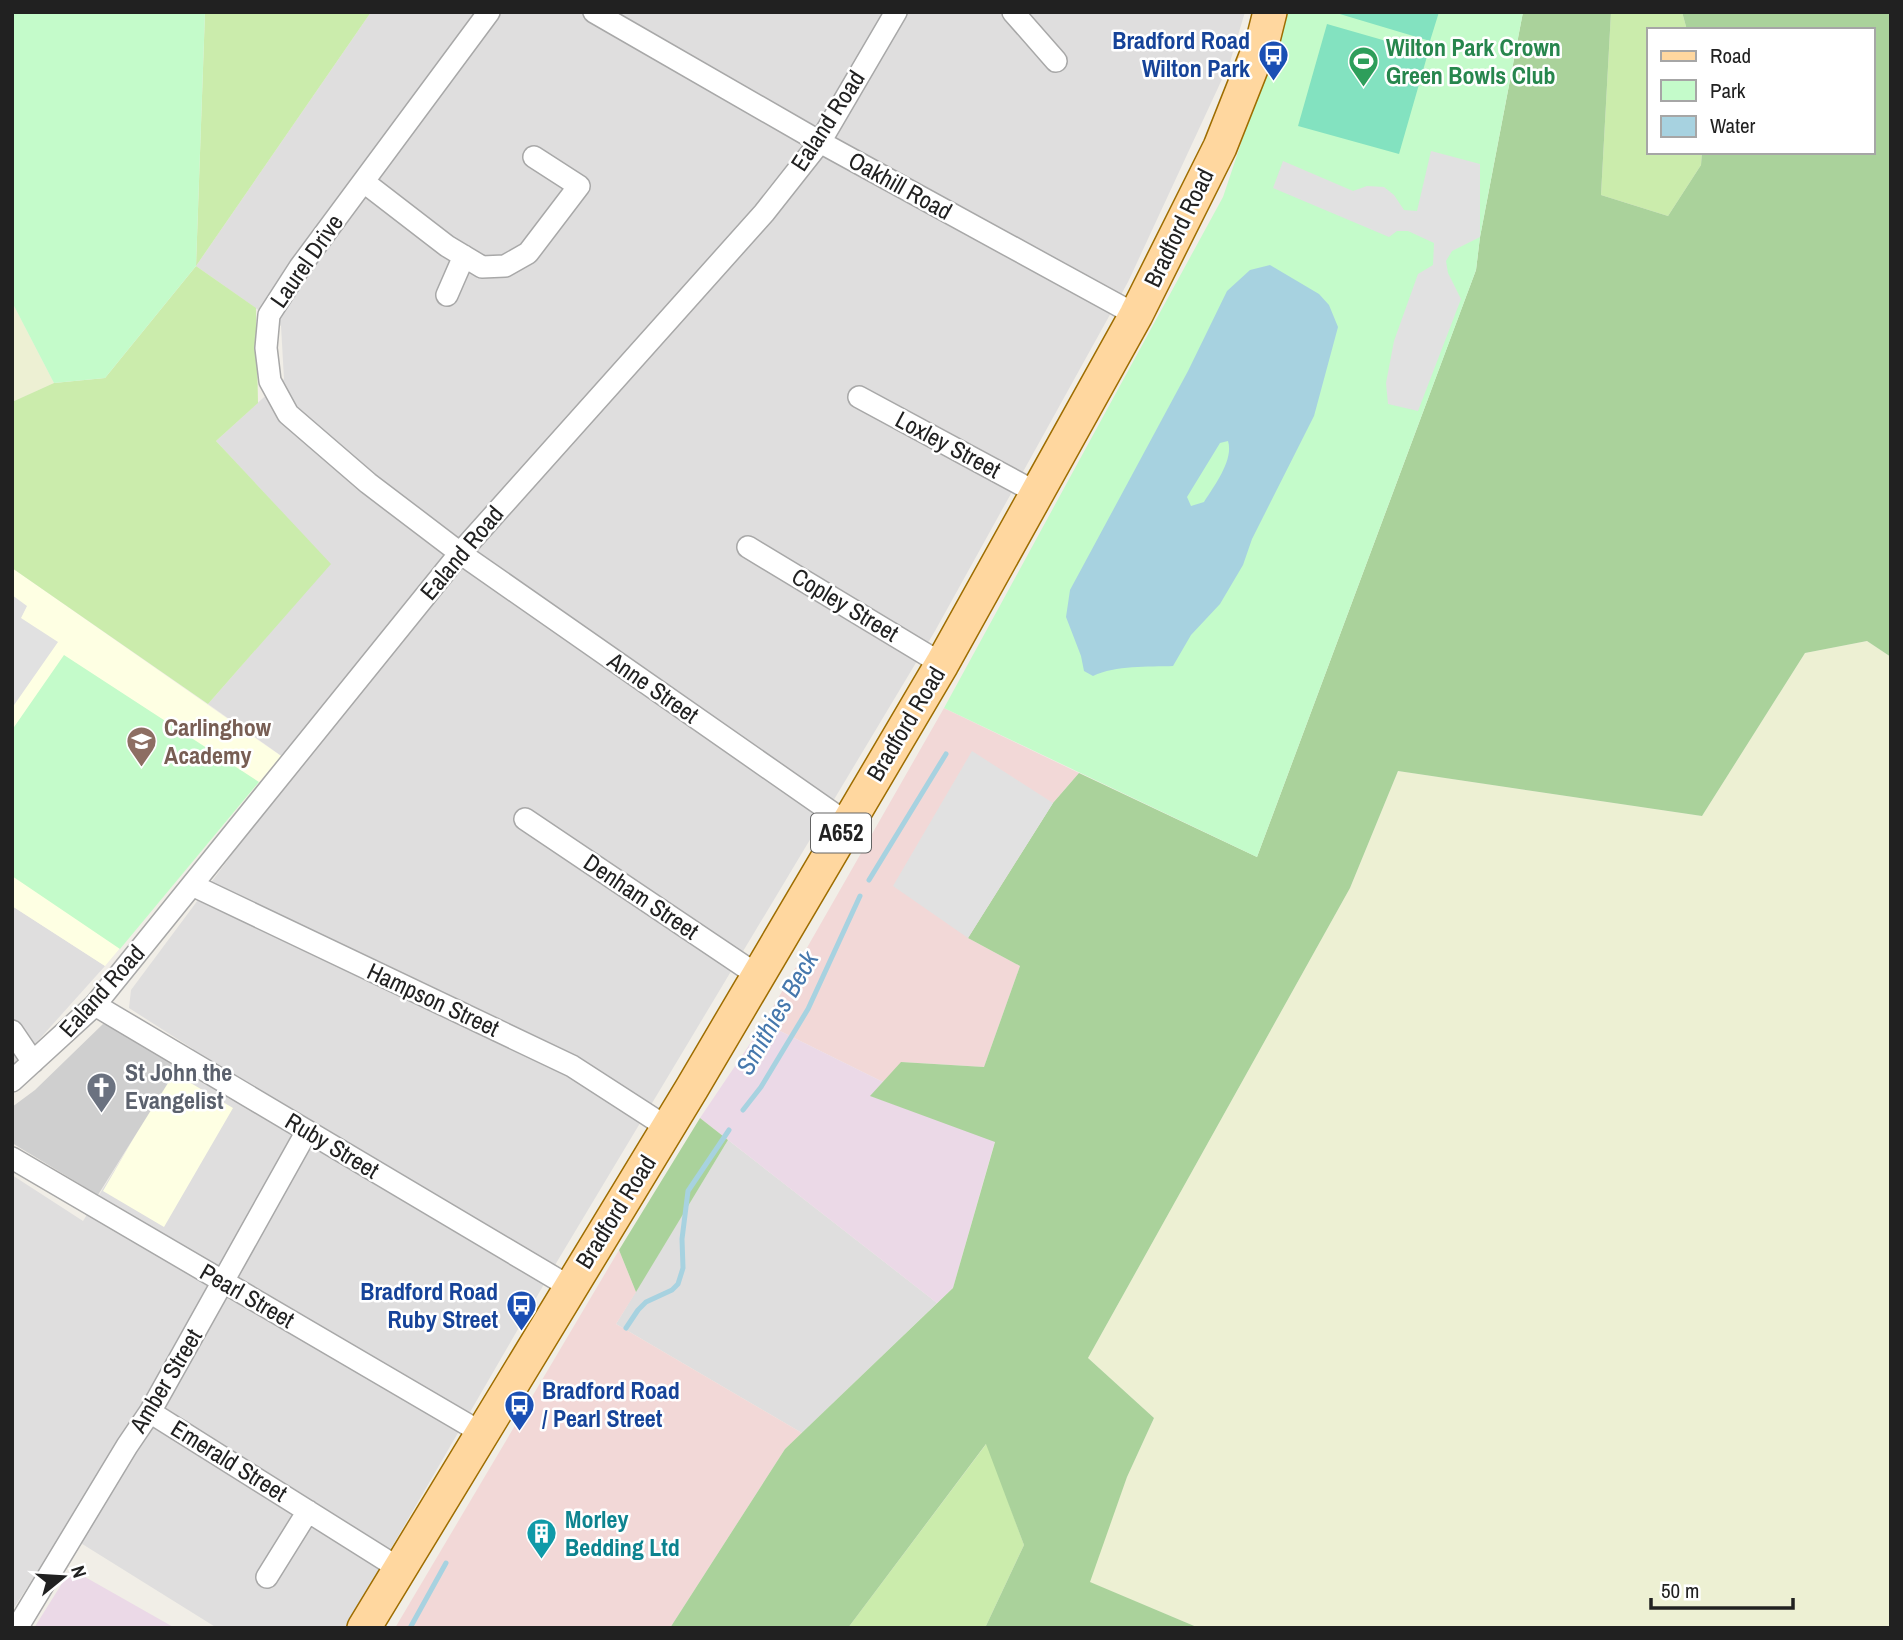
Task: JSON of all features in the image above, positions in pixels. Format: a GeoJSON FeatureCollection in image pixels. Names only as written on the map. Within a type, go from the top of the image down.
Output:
{"type":"FeatureCollection","features":[{"type":"Feature","properties":{"kind":"main road","name":"Bradford Road"},"geometry":{"type":"LineString","coordinates":[[364,1628],[668,1128],[942,664],[964,620],[1136,315],[1220,147],[1264,36],[1270,12]]}},
{"type":"Feature","properties":{"kind":"street","name":"Laurel Drive"},"geometry":{"type":"LineString","coordinates":[[460,553],[368,482],[288,414],[270,381],[266,348],[269,315],[300,267],[489,12]]}},
{"type":"Feature","properties":{"kind":"street","name":"Oakhill Road"},"geometry":{"type":"LineString","coordinates":[[594,12],[820,142],[1136,315]]}},
{"type":"Feature","properties":{"kind":"street","name":"Ealand Road"},"geometry":{"type":"LineString","coordinates":[[12,1081],[94,1005],[460,553],[764,213],[820,142],[896,12]]}},
{"type":"Feature","properties":{"kind":"street"},"geometry":{"type":"LineString","coordinates":[[1013,12],[1056,61]]}},
{"type":"Feature","properties":{"kind":"street"},"geometry":{"type":"LineString","coordinates":[[364,182],[447,246],[482,267],[505,266],[528,253],[579,187],[534,157]]}},
{"type":"Feature","properties":{"kind":"street"},"geometry":{"type":"LineString","coordinates":[[447,295],[464,256]]}},
{"type":"Feature","properties":{"kind":"street","name":"Loxley Street"},"geometry":{"type":"LineString","coordinates":[[859,397],[1037,493]]}},
{"type":"Feature","properties":{"kind":"street","name":"Copley Street"},"geometry":{"type":"LineString","coordinates":[[748,547],[942,664]]}},
{"type":"Feature","properties":{"kind":"street","name":"Anne Street"},"geometry":{"type":"LineString","coordinates":[[460,553],[847,823]]}},
{"type":"Feature","properties":{"kind":"street","name":"Denham Street"},"geometry":{"type":"LineString","coordinates":[[525,819],[757,975]]}},
{"type":"Feature","properties":{"kind":"street","name":"Hampson Street"},"geometry":{"type":"LineString","coordinates":[[192,886],[572,1066],[668,1128]]}},
{"type":"Feature","properties":{"kind":"street","name":"Ruby Street"},"geometry":{"type":"LineString","coordinates":[[94,1005],[570,1286]]}},
{"type":"Feature","properties":{"kind":"street"},"geometry":{"type":"LineString","coordinates":[[12,1031],[33,1062]]}},
{"type":"Feature","properties":{"kind":"street","name":"Amber Street"},"geometry":{"type":"LineString","coordinates":[[17,1628],[150,1412],[307,1130]]}},
{"type":"Feature","properties":{"kind":"street","name":"Pearl Street"},"geometry":{"type":"LineString","coordinates":[[12,1158],[482,1433]]}},
{"type":"Feature","properties":{"kind":"street","name":"Emerald Street"},"geometry":{"type":"LineString","coordinates":[[150,1412],[400,1569]]}},
{"type":"Feature","properties":{"kind":"street","name":"Emerald Street"},"geometry":{"type":"LineString","coordinates":[[267,1577],[308,1511]]}},
{"type":"Feature","properties":{"kind":"shaded area"},"geometry":{"type":"Polygon","coordinates":[[[371,12],[1245,12],[1230,62],[1128,282],[935,631],[558,1260],[345,1628],[217,1628],[63,1532],[12,1611],[12,1175],[83,1221],[178,1067],[193,1049],[129,1008],[131,990],[297,767],[208,704],[330,564],[216,441],[284,379],[281,326],[196,266],[371,12]]]}},
{"type":"Feature","properties":{"kind":"shaded area"},"geometry":{"type":"Polygon","coordinates":[[[1431,151],[1480,164],[1480,237],[1452,251],[1446,261],[1448,273],[1461,299],[1418,411],[1388,404],[1386,383],[1394,341],[1418,274],[1433,265],[1434,243],[1408,231],[1397,231],[1389,237],[1273,188],[1283,161],[1353,191],[1367,186],[1384,187],[1394,195],[1404,210],[1417,211],[1431,151]]]}},
{"type":"Feature","properties":{"kind":"shaded area"},"geometry":{"type":"Polygon","coordinates":[[[12,302],[54,383],[12,402],[12,302]]]}},
{"type":"Feature","properties":{"kind":"shaded area","name":"Carlinghow Academy"},"geometry":{"type":"Polygon","coordinates":[[[12,568],[281,756],[105,966],[12,906],[12,568]]]}},
{"type":"Feature","properties":{"kind":"shaded area"},"geometry":{"type":"Polygon","coordinates":[[[12,595],[27,606],[21,618],[58,642],[12,708],[12,595]]]}},
{"type":"Feature","properties":{"kind":"shaded area"},"geometry":{"type":"Polygon","coordinates":[[[1867,641],[1891,657],[1891,1628],[1199,1628],[1089,1582],[1127,1477],[1154,1418],[1088,1358],[1350,888],[1398,771],[1702,816],[1805,653],[1867,641]]]}},
{"type":"Feature","properties":{"kind":"shaded area"},"geometry":{"type":"Polygon","coordinates":[[[944,708],[1079,773],[1052,804],[968,938],[1020,966],[984,1067],[902,1062],[883,1082],[764,1023],[944,708]]]}},
{"type":"Feature","properties":{"kind":"shaded area"},"geometry":{"type":"Polygon","coordinates":[[[972,751],[1053,803],[968,938],[893,886],[972,751]]]}},
{"type":"Feature","properties":{"kind":"shaded area"},"geometry":{"type":"Polygon","coordinates":[[[12,906],[105,966],[18,1063],[12,1066],[12,906]]]}},
{"type":"Feature","properties":{"kind":"shaded area"},"geometry":{"type":"Polygon","coordinates":[[[764,1023],[883,1082],[871,1096],[995,1141],[953,1288],[937,1303],[700,1118],[764,1023]]]}},
{"type":"Feature","properties":{"kind":"shaded area"},"geometry":{"type":"Polygon","coordinates":[[[103,1024],[178,1067],[98,1195],[12,1143],[12,1107],[35,1090],[103,1024]]]}},
{"type":"Feature","properties":{"kind":"shaded area"},"geometry":{"type":"Polygon","coordinates":[[[172,1072],[233,1108],[164,1227],[103,1191],[172,1072]]]}},
{"type":"Feature","properties":{"kind":"shaded area"},"geometry":{"type":"Polygon","coordinates":[[[728,1140],[937,1303],[802,1433],[616,1324],[728,1140]]]}},
{"type":"Feature","properties":{"kind":"shaded area"},"geometry":{"type":"Polygon","coordinates":[[[619,1250],[636,1292],[616,1324],[802,1433],[785,1449],[670,1628],[395,1628],[619,1250]]]}},
{"type":"Feature","properties":{"kind":"shaded area"},"geometry":{"type":"Polygon","coordinates":[[[71,1569],[175,1628],[34,1628],[71,1569]]]}},
{"type":"Feature","properties":{"kind":"green space"},"geometry":{"type":"Polygon","coordinates":[[[12,12],[205,12],[196,266],[105,378],[54,383],[12,302],[12,12]]]}},
{"type":"Feature","properties":{"kind":"green space"},"geometry":{"type":"Polygon","coordinates":[[[205,12],[371,12],[196,266],[205,12]]]}},
{"type":"Feature","properties":{"kind":"green space"},"geometry":{"type":"Polygon","coordinates":[[[1285,12],[1523,12],[1476,270],[1257,857],[944,708],[1223,197],[1285,12]]]}},
{"type":"Feature","properties":{"kind":"green space","name":"Wilton Park Crown Green Bowls Club"},"geometry":{"type":"Polygon","coordinates":[[[1333,12],[1439,12],[1430,41],[1333,12]]]}},
{"type":"Feature","properties":{"kind":"green space"},"geometry":{"type":"Polygon","coordinates":[[[1523,12],[1611,12],[1601,195],[1668,216],[1701,165],[1702,154],[1875,154],[1875,28],[1686,28],[1682,12],[1891,12],[1891,657],[1867,641],[1805,653],[1702,816],[1398,771],[1350,888],[1088,1358],[1154,1418],[1127,1477],[1090,1582],[1199,1628],[985,1628],[1024,1545],[986,1444],[848,1628],[670,1628],[785,1449],[953,1288],[995,1142],[870,1096],[901,1062],[984,1067],[1020,966],[968,938],[1053,803],[1079,773],[1257,857],[1476,270],[1523,12]]]}},
{"type":"Feature","properties":{"kind":"green space"},"geometry":{"type":"Polygon","coordinates":[[[1611,12],[1682,12],[1686,28],[1647,28],[1647,154],[1702,154],[1701,165],[1668,216],[1601,195],[1611,12]]]}},
{"type":"Feature","properties":{"kind":"green space","name":"Wilton Park Crown Green Bowls Club"},"geometry":{"type":"Polygon","coordinates":[[[1327,24],[1428,53],[1399,154],[1298,126],[1327,24]]]}},
{"type":"Feature","properties":{"kind":"green space"},"geometry":{"type":"Polygon","coordinates":[[[196,266],[256,308],[258,403],[216,441],[331,564],[208,704],[12,568],[12,402],[54,383],[105,378],[196,266]]]}},
{"type":"Feature","properties":{"kind":"green space","name":"Carlinghow Academy"},"geometry":{"type":"Polygon","coordinates":[[[64,655],[259,782],[120,949],[12,876],[12,730],[64,655]]]}},
{"type":"Feature","properties":{"kind":"green space"},"geometry":{"type":"Polygon","coordinates":[[[700,1118],[728,1140],[636,1292],[619,1250],[700,1118]]]}},
{"type":"Feature","properties":{"kind":"green space"},"geometry":{"type":"Polygon","coordinates":[[[987,1443],[1024,1545],[985,1628],[848,1628],[987,1443]]]}},
{"type":"Feature","properties":{"kind":"water"},"geometry":{"type":"Polygon","coordinates":[[[1270,265],[1319,294],[1329,305],[1338,327],[1314,416],[1252,539],[1243,565],[1220,604],[1191,635],[1173,666],[1122,668],[1093,676],[1084,671],[1066,617],[1070,590],[1188,371],[1227,291],[1250,270],[1270,265]],[[1228,441],[1220,443],[1187,497],[1191,506],[1204,502],[1222,473],[1229,448],[1228,441]]]}},
{"type":"Feature","properties":{"kind":"waterway","name":"Smithies Beck"},"geometry":{"type":"LineString","coordinates":[[869,880],[946,754]]}},
{"type":"Feature","properties":{"kind":"waterway","name":"Smithies Beck"},"geometry":{"type":"LineString","coordinates":[[743,1110],[761,1087],[808,1009],[860,896]]}},
{"type":"Feature","properties":{"kind":"waterway"},"geometry":{"type":"LineString","coordinates":[[626,1328],[646,1302],[672,1290],[678,1284],[683,1268],[682,1239],[688,1191],[729,1130]]}},
{"type":"Feature","properties":{"kind":"waterway"},"geometry":{"type":"LineString","coordinates":[[410,1628],[446,1563]]}},
{"type":"Feature","properties":{"kind":"place","name":"Bradford Road Wilton Park"},"geometry":{"type":"Point","coordinates":[1273,82]}},
{"type":"Feature","properties":{"kind":"place","name":"Wilton Park Crown Green Bowls Club"},"geometry":{"type":"Point","coordinates":[1363,89]}},
{"type":"Feature","properties":{"kind":"place","name":"Carlinghow Academy"},"geometry":{"type":"Point","coordinates":[141,769]}},
{"type":"Feature","properties":{"kind":"place","name":"St John the Evangelist"},"geometry":{"type":"Point","coordinates":[102,1114]}},
{"type":"Feature","properties":{"kind":"place","name":"Bradford Road Ruby Street"},"geometry":{"type":"Point","coordinates":[521,1333]}},
{"type":"Feature","properties":{"kind":"place","name":"Bradford Road / Pearl Street"},"geometry":{"type":"Point","coordinates":[519,1432]}},
{"type":"Feature","properties":{"kind":"place","name":"Morley Bedding Ltd"},"geometry":{"type":"Point","coordinates":[542,1561]}}]}
